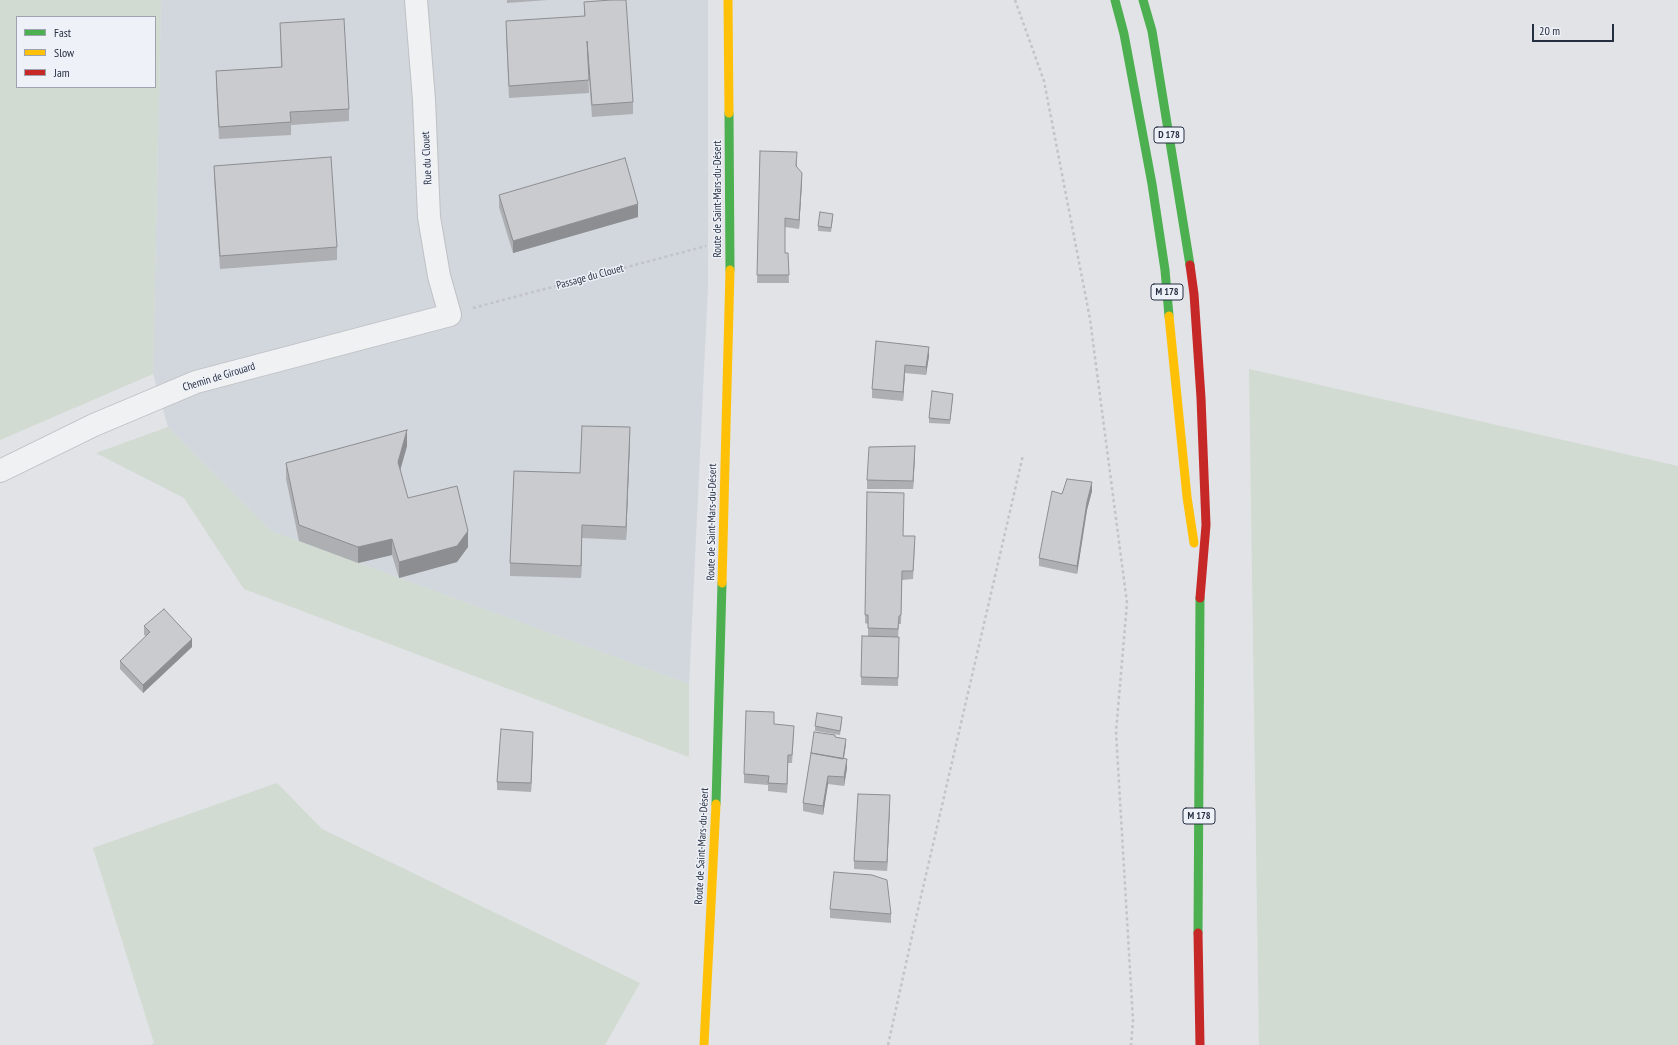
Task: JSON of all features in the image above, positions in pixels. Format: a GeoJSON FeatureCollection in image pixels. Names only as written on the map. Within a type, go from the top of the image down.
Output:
{"type":"FeatureCollection","features":[{"type":"Feature","properties":{"kind":"main road","name":"Route de Saint-Mars-du-Désert"},"geometry":{"type":"LineString","coordinates":[[704,1045],[717,782],[731,239],[728,0]]}},
{"type":"Feature","properties":{"kind":"main road","name":"M 178"},"geometry":{"type":"LineString","coordinates":[[1115,0],[1124,34],[1152,184],[1164,263],[1187,497],[1200,587]]}},
{"type":"Feature","properties":{"kind":"main road"},"geometry":{"type":"LineString","coordinates":[[1143,0],[1152,31]]}},
{"type":"Feature","properties":{"kind":"main road"},"geometry":{"type":"LineString","coordinates":[[1150,0],[1152,31]]}},
{"type":"Feature","properties":{"kind":"main road","name":"D 178"},"geometry":{"type":"LineString","coordinates":[[1152,31],[1187,239]]}},
{"type":"Feature","properties":{"kind":"main road","name":"M 178"},"geometry":{"type":"LineString","coordinates":[[1187,239],[1194,294],[1206,525],[1200,587],[1198,931],[1200,1045]]}},
{"type":"Feature","properties":{"kind":"street","name":"Rue du Clouet"},"geometry":{"type":"LineString","coordinates":[[416,0],[424,100],[429,217],[439,276],[450,315]]}},
{"type":"Feature","properties":{"kind":"street","name":"Chemin de Girouard"},"geometry":{"type":"LineString","coordinates":[[0,471],[94,425],[196,382],[450,315]]}},
{"type":"Feature","properties":{"kind":"path"},"geometry":{"type":"LineString","coordinates":[[1015,0],[1044,81],[1090,319],[1127,603],[1116,732],[1133,1021],[1131,1045]]}},
{"type":"Feature","properties":{"kind":"path","name":"Passage du Clouet"},"geometry":{"type":"LineString","coordinates":[[450,315],[731,239]]}},
{"type":"Feature","properties":{"kind":"path"},"geometry":{"type":"LineString","coordinates":[[888,1045],[1023,455]]}},
{"type":"Feature","properties":{"kind":"shaded area"},"geometry":{"type":"Polygon","coordinates":[[[0,0],[161,0],[153,374],[0,440],[0,0]]]}},
{"type":"Feature","properties":{"kind":"shaded area"},"geometry":{"type":"Polygon","coordinates":[[[161,0],[708,0],[708,285],[689,684],[271,531],[168,427],[153,374],[161,0]]]}},
{"type":"Feature","properties":{"kind":"shaded area"},"geometry":{"type":"Polygon","coordinates":[[[1249,369],[1678,466],[1678,1045],[1259,1045],[1249,369]]]}},
{"type":"Feature","properties":{"kind":"shaded area"},"geometry":{"type":"Polygon","coordinates":[[[168,427],[271,531],[689,684],[689,757],[244,589],[184,498],[96,453],[168,427]]]}},
{"type":"Feature","properties":{"kind":"shaded area"},"geometry":{"type":"Polygon","coordinates":[[[277,783],[322,829],[640,983],[605,1045],[151,1045],[154,1043],[93,848],[277,783]]]}},
{"type":"Feature","properties":{"kind":"building"},"geometry":{"type":"Polygon","coordinates":[[[626,0],[633,102],[592,105],[587,41],[589,80],[509,86],[506,21],[585,16],[584,2],[626,0]]]}},
{"type":"Feature","properties":{"kind":"building"},"geometry":{"type":"Polygon","coordinates":[[[344,19],[349,109],[290,112],[291,122],[219,127],[216,71],[282,67],[280,23],[344,19]]]}},
{"type":"Feature","properties":{"kind":"building"},"geometry":{"type":"Polygon","coordinates":[[[760,151],[797,152],[796,166],[802,173],[799,220],[785,218],[785,253],[788,253],[789,275],[757,275],[760,151]]]}},
{"type":"Feature","properties":{"kind":"building"},"geometry":{"type":"Polygon","coordinates":[[[331,157],[337,247],[220,256],[214,166],[331,157]]]}},
{"type":"Feature","properties":{"kind":"building"},"geometry":{"type":"Polygon","coordinates":[[[625,158],[638,204],[513,241],[499,195],[625,158]]]}},
{"type":"Feature","properties":{"kind":"building"},"geometry":{"type":"Polygon","coordinates":[[[820,212],[833,214],[831,228],[818,226],[820,212]]]}},
{"type":"Feature","properties":{"kind":"building"},"geometry":{"type":"Polygon","coordinates":[[[876,341],[929,347],[926,367],[905,365],[903,392],[872,389],[876,341]]]}},
{"type":"Feature","properties":{"kind":"building"},"geometry":{"type":"Polygon","coordinates":[[[932,391],[953,394],[950,420],[929,418],[932,391]]]}},
{"type":"Feature","properties":{"kind":"building"},"geometry":{"type":"Polygon","coordinates":[[[582,426],[630,427],[626,527],[582,525],[581,566],[510,563],[514,471],[580,473],[582,426]]]}},
{"type":"Feature","properties":{"kind":"building"},"geometry":{"type":"Polygon","coordinates":[[[407,430],[398,462],[408,498],[457,486],[468,531],[457,546],[399,562],[392,539],[358,547],[299,525],[286,463],[407,430]]]}},
{"type":"Feature","properties":{"kind":"building"},"geometry":{"type":"Polygon","coordinates":[[[915,446],[913,481],[867,480],[869,447],[915,446]]]}},
{"type":"Feature","properties":{"kind":"building"},"geometry":{"type":"Polygon","coordinates":[[[1067,479],[1092,482],[1087,502],[1077,566],[1039,558],[1052,491],[1062,494],[1067,479]]]}},
{"type":"Feature","properties":{"kind":"building"},"geometry":{"type":"Polygon","coordinates":[[[867,492],[904,493],[903,536],[915,536],[913,571],[902,571],[901,615],[899,616],[898,629],[868,628],[868,615],[865,615],[867,492]]]}},
{"type":"Feature","properties":{"kind":"building"},"geometry":{"type":"Polygon","coordinates":[[[164,609],[192,639],[143,685],[120,661],[150,632],[144,626],[164,609]]]}},
{"type":"Feature","properties":{"kind":"building"},"geometry":{"type":"Polygon","coordinates":[[[862,636],[899,637],[898,678],[861,677],[862,636]]]}},
{"type":"Feature","properties":{"kind":"building"},"geometry":{"type":"Polygon","coordinates":[[[746,711],[774,712],[774,724],[794,726],[792,755],[788,755],[787,784],[768,783],[769,776],[744,774],[746,711]]]}},
{"type":"Feature","properties":{"kind":"building"},"geometry":{"type":"Polygon","coordinates":[[[817,713],[842,717],[840,731],[815,726],[817,713]]]}},
{"type":"Feature","properties":{"kind":"building"},"geometry":{"type":"Polygon","coordinates":[[[501,729],[533,732],[531,783],[497,782],[501,729]]]}},
{"type":"Feature","properties":{"kind":"building"},"geometry":{"type":"Polygon","coordinates":[[[814,732],[835,735],[835,737],[846,739],[843,759],[811,753],[814,732]]]}},
{"type":"Feature","properties":{"kind":"building"},"geometry":{"type":"Polygon","coordinates":[[[811,753],[847,759],[844,777],[828,776],[823,806],[803,803],[811,753]]]}},
{"type":"Feature","properties":{"kind":"building"},"geometry":{"type":"Polygon","coordinates":[[[858,794],[890,795],[887,862],[854,861],[858,794]]]}},
{"type":"Feature","properties":{"kind":"building"},"geometry":{"type":"Polygon","coordinates":[[[834,872],[872,875],[887,880],[891,914],[830,909],[834,872]]]}},
{"type":"Feature","properties":{"kind":"traffic: fast"},"geometry":{"type":"LineString","coordinates":[[1115,0],[1124,34],[1152,184],[1165,270],[1169,316]]}},
{"type":"Feature","properties":{"kind":"traffic: fast"},"geometry":{"type":"LineString","coordinates":[[1143,0],[1152,31],[1190,265]]}},
{"type":"Feature","properties":{"kind":"traffic: fast"},"geometry":{"type":"LineString","coordinates":[[729,113],[730,270]]}},
{"type":"Feature","properties":{"kind":"traffic: fast"},"geometry":{"type":"LineString","coordinates":[[716,804],[722,583]]}},
{"type":"Feature","properties":{"kind":"traffic: fast"},"geometry":{"type":"LineString","coordinates":[[1198,933],[1200,598]]}},
{"type":"Feature","properties":{"kind":"traffic: slow"},"geometry":{"type":"LineString","coordinates":[[728,0],[729,113]]}},
{"type":"Feature","properties":{"kind":"traffic: slow"},"geometry":{"type":"LineString","coordinates":[[722,583],[730,270]]}},
{"type":"Feature","properties":{"kind":"traffic: slow"},"geometry":{"type":"LineString","coordinates":[[1169,316],[1187,497],[1194,543]]}},
{"type":"Feature","properties":{"kind":"traffic: slow"},"geometry":{"type":"LineString","coordinates":[[704,1045],[716,804]]}},
{"type":"Feature","properties":{"kind":"traffic: jam"},"geometry":{"type":"LineString","coordinates":[[1190,265],[1194,294],[1201,398],[1206,525],[1200,598]]}},
{"type":"Feature","properties":{"kind":"traffic: jam"},"geometry":{"type":"LineString","coordinates":[[1198,933],[1200,1045]]}}]}
